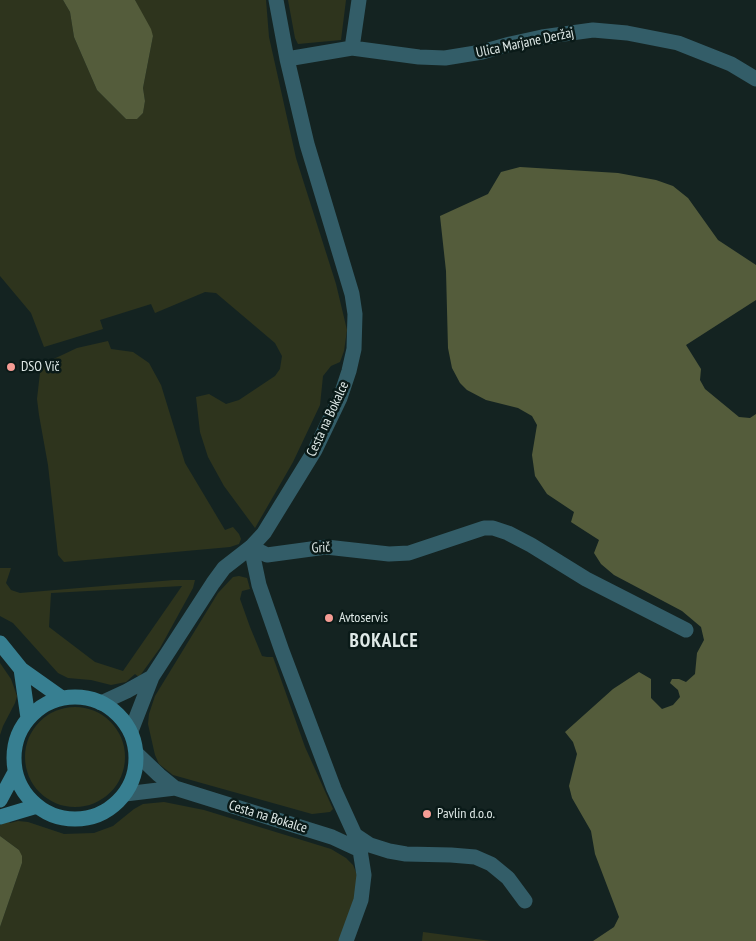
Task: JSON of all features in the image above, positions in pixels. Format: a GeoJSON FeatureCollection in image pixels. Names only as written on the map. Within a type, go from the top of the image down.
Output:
{"type":"FeatureCollection","features":[{"type":"Feature","properties":{"kind":"street","name":"Cesta na Bokalce"},"geometry":{"type":"LineString","coordinates":[[130,731],[152,677],[213,583],[224,568],[251,547],[264,533],[315,450],[340,398],[354,349],[355,314],[352,294],[316,179],[287,59],[276,0]]}},
{"type":"Feature","properties":{"kind":"street"},"geometry":{"type":"LineString","coordinates":[[352,48],[359,0]]}},
{"type":"Feature","properties":{"kind":"street","name":"Ulica Marjane Deržaj"},"geometry":{"type":"LineString","coordinates":[[287,59],[352,48],[419,57],[444,58],[482,52],[542,37],[593,30],[627,33],[678,43],[731,64],[756,79]]}},
{"type":"Feature","properties":{"kind":"street","name":"Grič"},"geometry":{"type":"LineString","coordinates":[[251,547],[267,555],[326,547],[389,554],[409,553],[484,528],[493,528],[532,545],[586,579],[686,630]]}},
{"type":"Feature","properties":{"kind":"street"},"geometry":{"type":"LineString","coordinates":[[251,547],[259,585],[282,651],[334,789],[358,843],[364,875],[360,900],[346,941]]}},
{"type":"Feature","properties":{"kind":"street"},"geometry":{"type":"LineString","coordinates":[[0,643],[21,669],[62,698]]}},
{"type":"Feature","properties":{"kind":"street"},"geometry":{"type":"LineString","coordinates":[[21,669],[28,718]]}},
{"type":"Feature","properties":{"kind":"street","name":"Cesta na Bokalce"},"geometry":{"type":"LineString","coordinates":[[101,703],[127,692],[152,677]]}},
{"type":"Feature","properties":{"kind":"street","name":"Cesta na Bokalce"},"geometry":{"type":"LineString","coordinates":[[70,697],[86,698],[101,703],[115,711],[130,731],[137,754],[134,775],[125,794],[107,810],[96,816],[84,819],[71,820],[59,817],[37,806],[23,791],[15,772],[14,748],[28,718],[40,708],[62,698],[70,697]]}},
{"type":"Feature","properties":{"kind":"street","name":"Cesta na Bokalce"},"geometry":{"type":"LineString","coordinates":[[137,754],[174,788],[332,837],[406,854],[475,857],[491,864],[508,878],[525,901]]}},
{"type":"Feature","properties":{"kind":"street","name":"Cesta na Bokalce"},"geometry":{"type":"LineString","coordinates":[[0,800],[15,772]]}},
{"type":"Feature","properties":{"kind":"street","name":"Cesta na Bokalce"},"geometry":{"type":"LineString","coordinates":[[125,794],[174,788]]}},
{"type":"Feature","properties":{"kind":"street"},"geometry":{"type":"LineString","coordinates":[[0,817],[37,806]]}},
{"type":"Feature","properties":{"kind":"green space"},"geometry":{"type":"Polygon","coordinates":[[[0,0],[63,0],[70,12],[74,37],[97,90],[126,119],[137,119],[143,113],[145,101],[143,88],[153,36],[135,0],[266,0],[269,37],[296,158],[336,284],[347,330],[344,351],[340,362],[331,366],[323,376],[320,405],[293,462],[255,528],[224,486],[208,457],[200,432],[196,397],[209,394],[226,404],[239,400],[275,376],[280,369],[282,356],[275,343],[216,293],[205,292],[155,313],[151,304],[100,320],[103,329],[44,347],[31,313],[0,276],[0,0]]]}},
{"type":"Feature","properties":{"kind":"green space"},"geometry":{"type":"Polygon","coordinates":[[[63,0],[135,0],[153,36],[143,88],[145,101],[143,113],[137,119],[126,119],[97,90],[74,37],[70,12],[63,0]]]}},
{"type":"Feature","properties":{"kind":"green space"},"geometry":{"type":"Polygon","coordinates":[[[288,0],[346,0],[341,40],[298,44],[295,38],[288,0]]]}},
{"type":"Feature","properties":{"kind":"green space"},"geometry":{"type":"Polygon","coordinates":[[[520,167],[618,173],[656,180],[673,186],[688,198],[718,240],[756,265],[756,300],[686,345],[701,369],[700,380],[705,389],[739,417],[750,418],[756,414],[756,941],[593,941],[614,927],[619,917],[595,854],[591,831],[572,798],[569,786],[577,754],[573,742],[565,732],[613,689],[639,672],[651,679],[651,698],[662,709],[673,705],[680,697],[678,690],[670,683],[672,679],[686,682],[695,674],[697,653],[704,640],[701,627],[682,611],[614,575],[601,564],[594,553],[599,540],[571,522],[574,512],[547,494],[535,476],[532,455],[537,425],[532,416],[518,408],[486,400],[467,390],[460,383],[452,368],[448,348],[446,271],[440,216],[488,194],[501,172],[520,167]]]}},
{"type":"Feature","properties":{"kind":"green space"},"geometry":{"type":"Polygon","coordinates":[[[108,341],[111,349],[133,352],[149,363],[161,385],[185,463],[225,530],[233,527],[239,534],[241,539],[239,544],[230,547],[64,562],[58,555],[48,465],[37,399],[40,373],[43,364],[77,348],[108,341]]]}},
{"type":"Feature","properties":{"kind":"green space"},"geometry":{"type":"Polygon","coordinates":[[[0,568],[11,568],[6,583],[11,590],[20,593],[174,580],[195,580],[193,588],[160,648],[139,677],[135,674],[126,682],[111,685],[91,680],[68,678],[58,673],[13,623],[0,616],[0,568]],[[182,586],[51,593],[49,627],[95,662],[123,671],[182,586]]]}},
{"type":"Feature","properties":{"kind":"green space"},"geometry":{"type":"Polygon","coordinates":[[[233,577],[247,578],[250,589],[242,591],[240,599],[250,627],[262,656],[273,657],[305,747],[333,809],[330,812],[312,814],[173,775],[159,764],[155,755],[148,724],[155,696],[218,593],[233,577]]]}},
{"type":"Feature","properties":{"kind":"green space"},"geometry":{"type":"Polygon","coordinates":[[[0,663],[11,679],[17,696],[0,735],[0,663]]]}},
{"type":"Feature","properties":{"kind":"green space"},"geometry":{"type":"Polygon","coordinates":[[[75,707],[94,711],[110,722],[121,738],[125,757],[121,776],[110,792],[94,803],[75,807],[56,803],[40,792],[29,776],[25,757],[29,738],[40,722],[56,711],[75,707]]]}},
{"type":"Feature","properties":{"kind":"green space"},"geometry":{"type":"Polygon","coordinates":[[[164,802],[204,810],[331,849],[346,858],[353,865],[358,877],[354,900],[339,941],[0,941],[0,927],[22,863],[19,850],[0,836],[0,825],[9,820],[10,823],[18,821],[28,822],[64,834],[94,833],[113,826],[143,804],[164,802]]]}},
{"type":"Feature","properties":{"kind":"green space"},"geometry":{"type":"Polygon","coordinates":[[[0,836],[19,850],[22,856],[22,863],[0,927],[0,836]]]}},
{"type":"Feature","properties":{"kind":"green space"},"geometry":{"type":"Polygon","coordinates":[[[423,932],[491,941],[422,941],[423,932]]]}},
{"type":"Feature","properties":{"kind":"place","name":"DSO Vič"},"geometry":{"type":"Point","coordinates":[11,367]}},
{"type":"Feature","properties":{"kind":"place","name":"Avtoservis"},"geometry":{"type":"Point","coordinates":[329,618]}},
{"type":"Feature","properties":{"kind":"place","name":"Pavlin d.o.o."},"geometry":{"type":"Point","coordinates":[427,814]}},
{"type":"Feature","properties":{"kind":"district","name":"BOKALCE"},"geometry":{"type":"Point","coordinates":[384,642]}}]}
